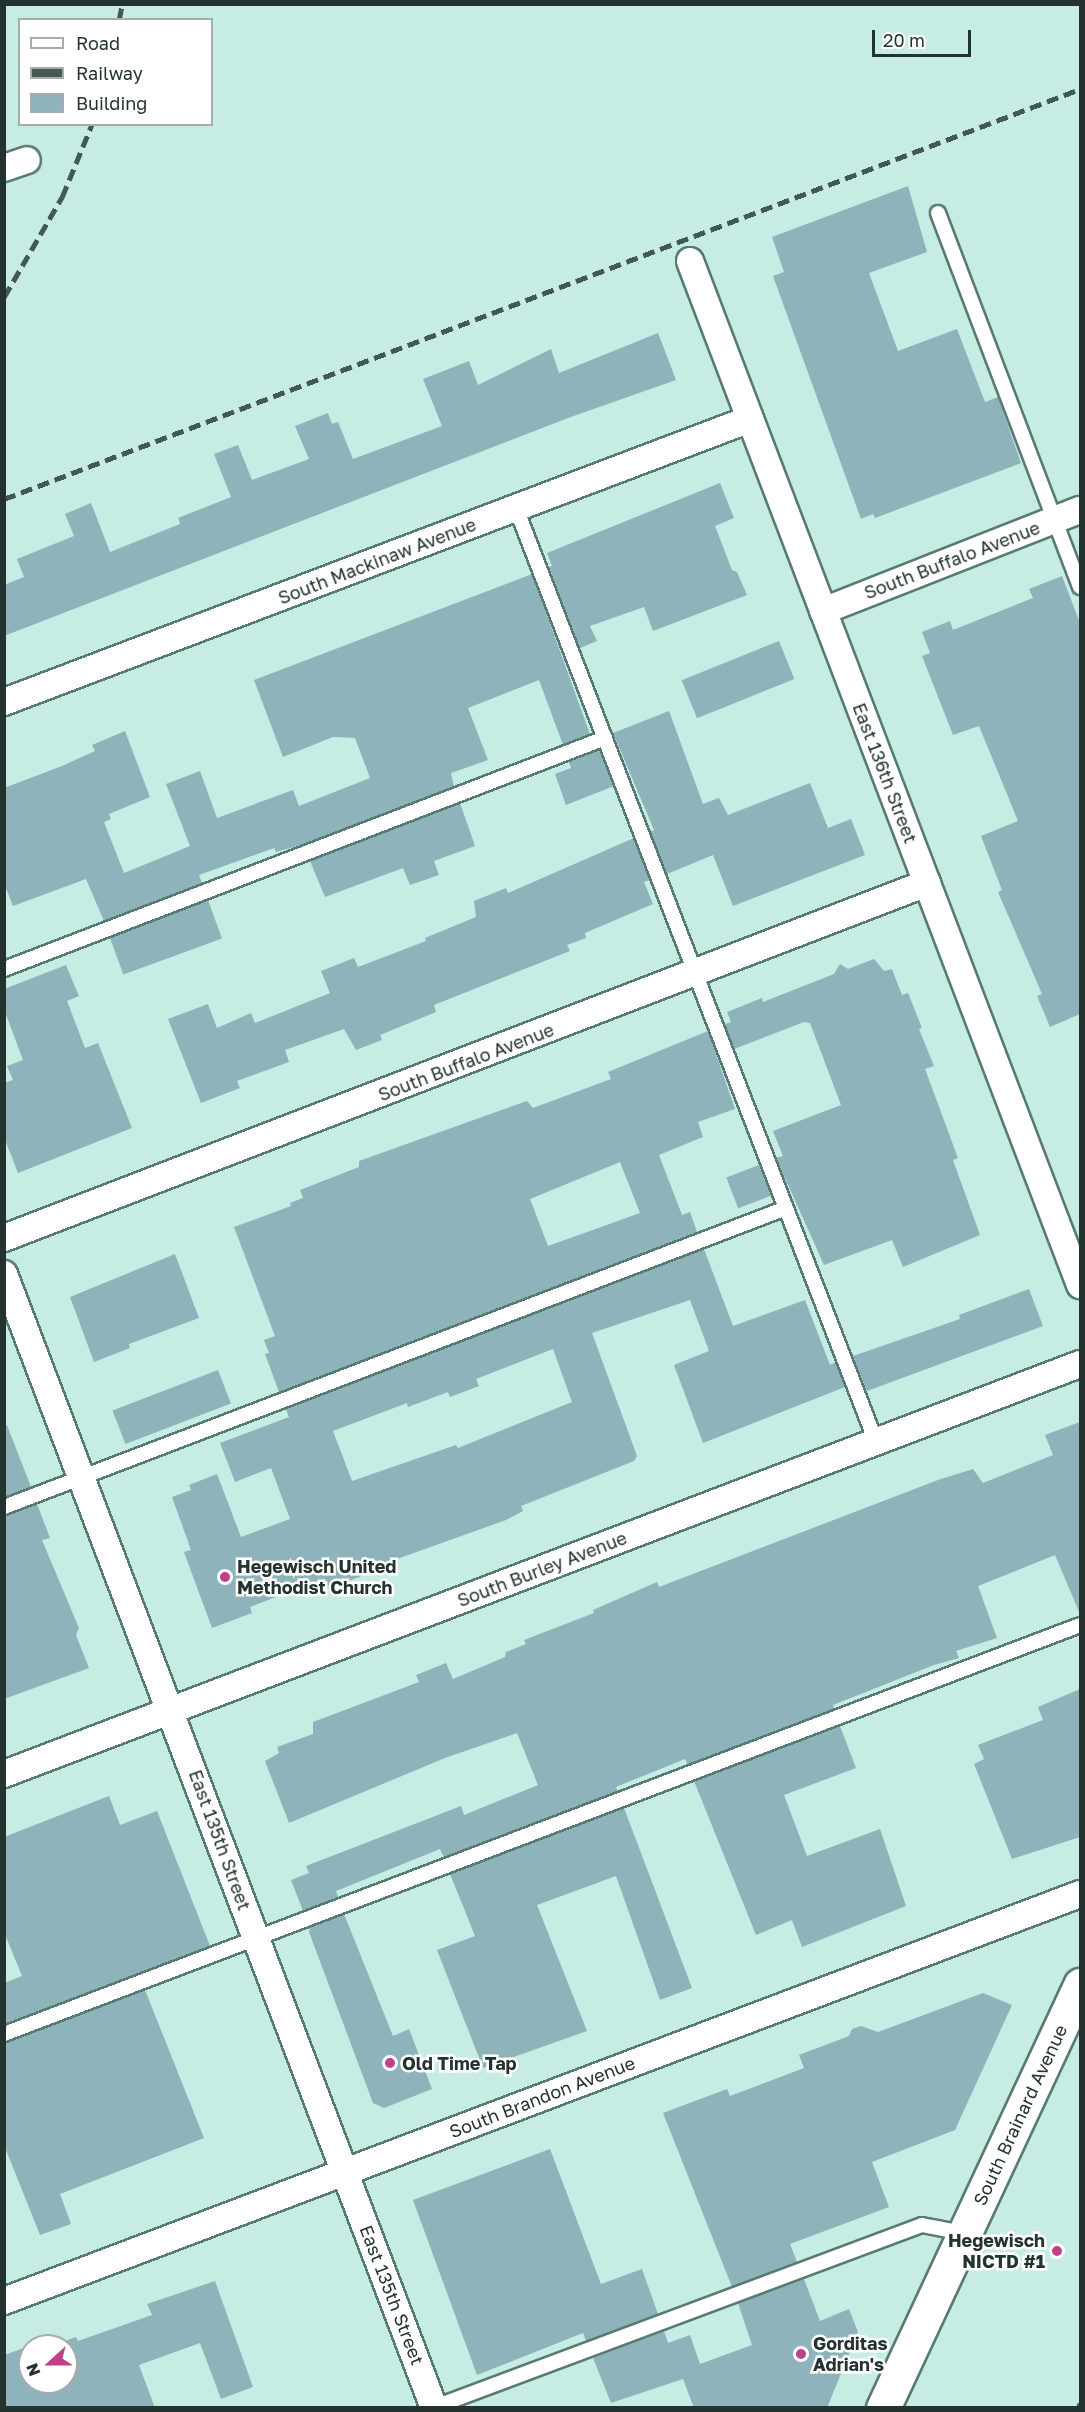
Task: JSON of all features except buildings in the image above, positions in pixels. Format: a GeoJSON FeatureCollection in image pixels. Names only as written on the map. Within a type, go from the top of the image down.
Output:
{"type":"FeatureCollection","features":[{"type":"Feature","properties":{"kind":"main road","name":"South Brainard Avenue"},"geometry":{"type":"LineString","coordinates":[[883,2408],[1080,1985]]}},
{"type":"Feature","properties":{"kind":"street","name":"East 136th Street"},"geometry":{"type":"LineString","coordinates":[[690,261],[1080,1285]]}},
{"type":"Feature","properties":{"kind":"street","name":"South Mackinaw Avenue"},"geometry":{"type":"LineString","coordinates":[[4,702],[750,419]]}},
{"type":"Feature","properties":{"kind":"street","name":"South Buffalo Avenue"},"geometry":{"type":"LineString","coordinates":[[823,611],[1080,510]]}},
{"type":"Feature","properties":{"kind":"street","name":"South Buffalo Avenue"},"geometry":{"type":"LineString","coordinates":[[4,1238],[696,975],[927,883]]}},
{"type":"Feature","properties":{"kind":"street","name":"East 135th Street"},"geometry":{"type":"LineString","coordinates":[[4,1274],[172,1710],[434,2407]]}},
{"type":"Feature","properties":{"kind":"street","name":"South Burley Avenue"},"geometry":{"type":"LineString","coordinates":[[4,1774],[1080,1364]]}},
{"type":"Feature","properties":{"kind":"street","name":"South Brandon Avenue"},"geometry":{"type":"LineString","coordinates":[[4,2301],[1080,1894]]}},
{"type":"Feature","properties":{"kind":"lane"},"geometry":{"type":"LineString","coordinates":[[938,213],[1080,587]]}},
{"type":"Feature","properties":{"kind":"lane"},"geometry":{"type":"LineString","coordinates":[[516,508],[876,1442]]}},
{"type":"Feature","properties":{"kind":"lane"},"geometry":{"type":"LineString","coordinates":[[4,969],[605,738]]}},
{"type":"Feature","properties":{"kind":"lane"},"geometry":{"type":"LineString","coordinates":[[4,1507],[786,1208]]}},
{"type":"Feature","properties":{"kind":"lane"},"geometry":{"type":"LineString","coordinates":[[4,2034],[1080,1625]]}},
{"type":"Feature","properties":{"kind":"lane"},"geometry":{"type":"LineString","coordinates":[[434,2407],[922,2225],[965,2234]]}},
{"type":"Feature","properties":{"kind":"railway"},"geometry":{"type":"LineString","coordinates":[[119,18],[122,4]]}},
{"type":"Feature","properties":{"kind":"railway"},"geometry":{"type":"LineString","coordinates":[[4,499],[1080,89]]}},
{"type":"Feature","properties":{"kind":"railway"},"geometry":{"type":"LineString","coordinates":[[4,297],[62,197],[91,126]]}},
{"type":"Feature","properties":{"kind":"railway"},"geometry":{"type":"LineString","coordinates":[[1078,2408],[1080,2403]]}},
{"type":"Feature","properties":{"kind":"place","name":"Hegewisch United Methodist Church"},"geometry":{"type":"Point","coordinates":[225,1577]}},
{"type":"Feature","properties":{"kind":"place","name":"Old Time Tap"},"geometry":{"type":"Point","coordinates":[390,2063]}},
{"type":"Feature","properties":{"kind":"place","name":"Hegewisch NICTD #1"},"geometry":{"type":"Point","coordinates":[1057,2251]}},
{"type":"Feature","properties":{"kind":"place","name":"Gorditas Adrian's"},"geometry":{"type":"Point","coordinates":[801,2354]}}]}
